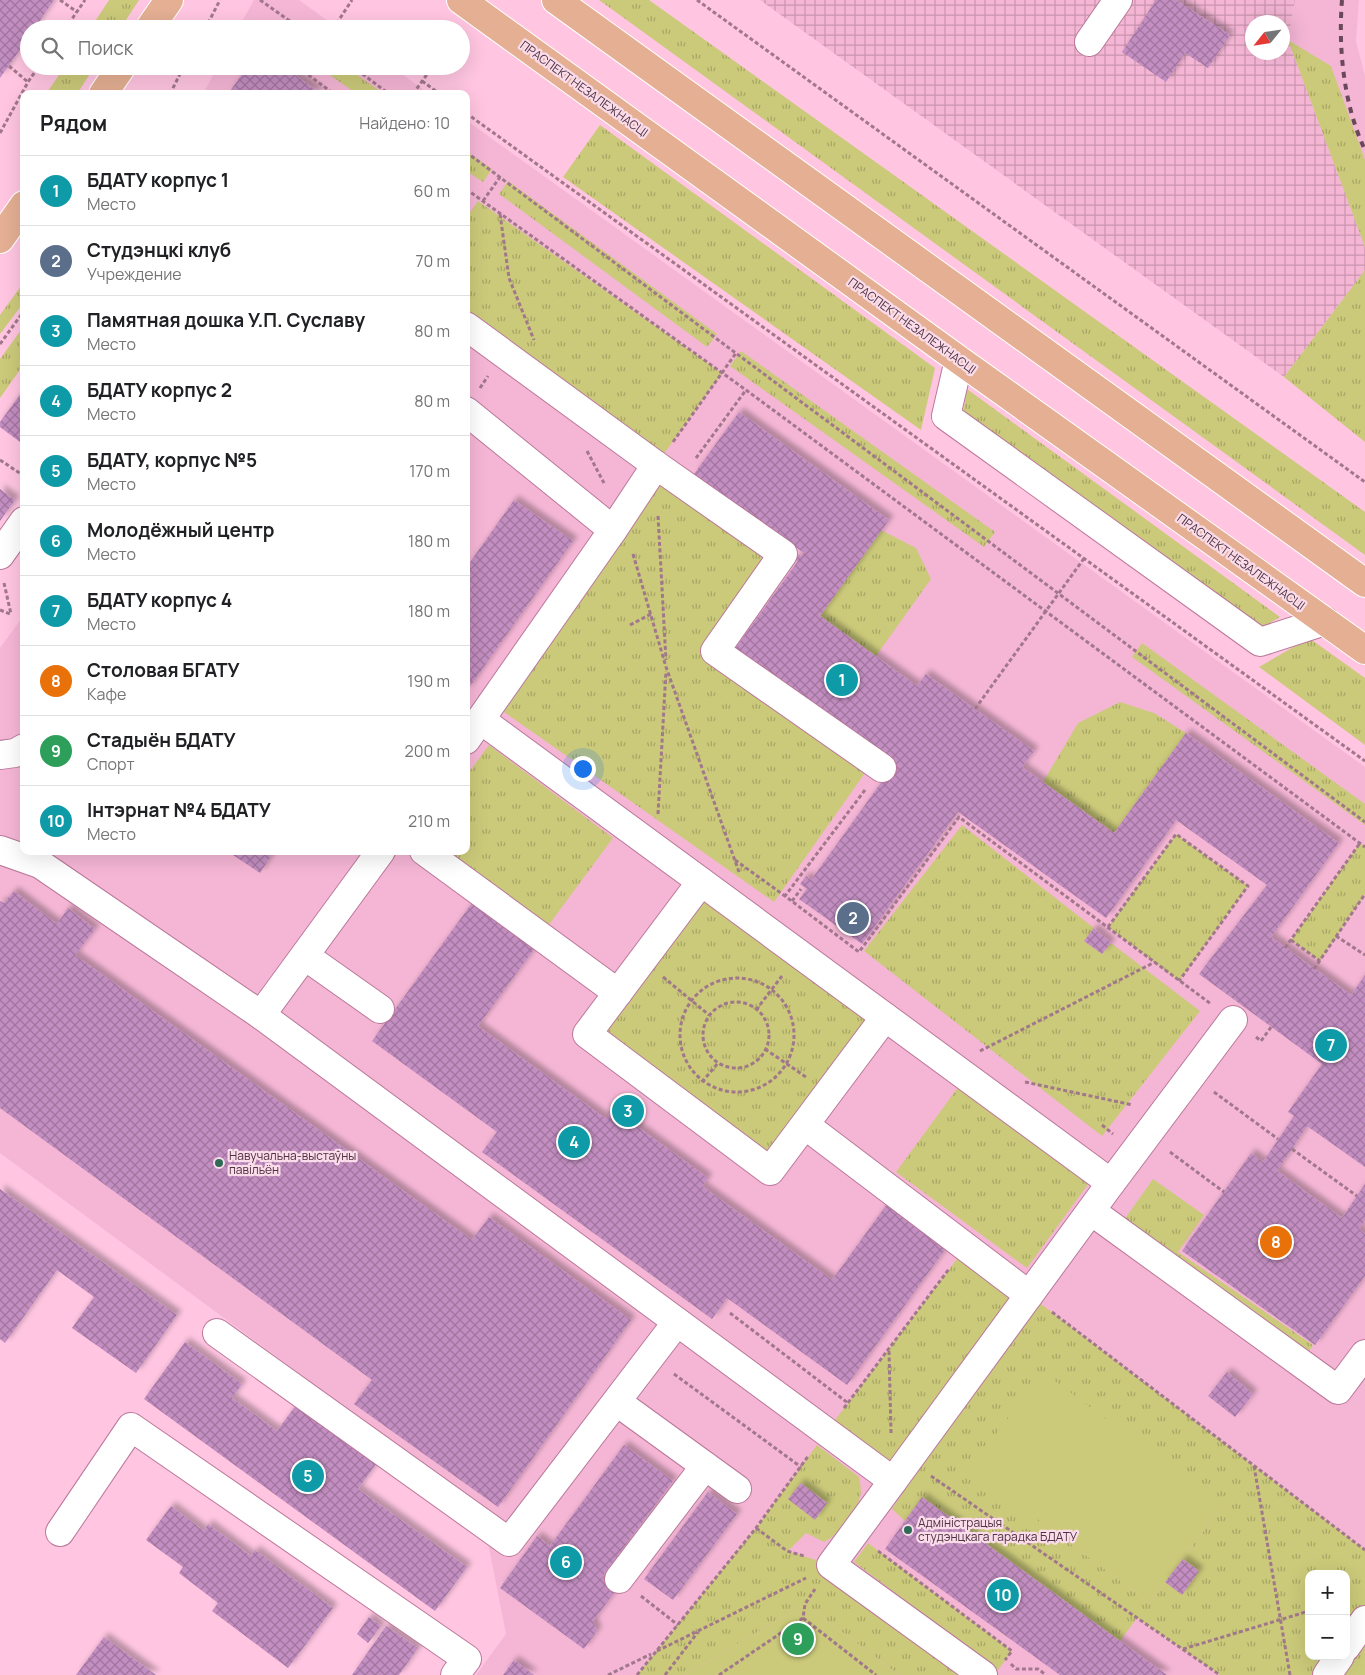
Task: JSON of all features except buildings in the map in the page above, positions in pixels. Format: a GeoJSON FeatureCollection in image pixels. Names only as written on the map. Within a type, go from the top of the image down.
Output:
{"type":"FeatureCollection","features":[{"type":"Feature","properties":{"kind":"main road"},"geometry":{"type":"LineString","coordinates":[[154,20],[168,0]]}},
{"type":"Feature","properties":{"kind":"main road","name":"ПРАСПЕКТ НЕЗАЛЕЖНАСЦІ"},"geometry":{"type":"LineString","coordinates":[[460,0],[1365,650]]}},
{"type":"Feature","properties":{"kind":"main road"},"geometry":{"type":"LineString","coordinates":[[556,0],[1365,583]]}},
{"type":"Feature","properties":{"kind":"main road"},"geometry":{"type":"LineString","coordinates":[[106,90],[116,75]]}},
{"type":"Feature","properties":{"kind":"main road"},"geometry":{"type":"LineString","coordinates":[[0,238],[20,211]]}},
{"type":"Feature","properties":{"kind":"lane"},"geometry":{"type":"LineString","coordinates":[[1089,42],[1118,0]]}},
{"type":"Feature","properties":{"kind":"lane"},"geometry":{"type":"LineString","coordinates":[[470,329],[656,465],[783,554],[715,651],[882,768]]}},
{"type":"Feature","properties":{"kind":"lane"},"geometry":{"type":"LineString","coordinates":[[959,360],[946,416],[1260,642],[1325,621]]}},
{"type":"Feature","properties":{"kind":"lane"},"geometry":{"type":"LineString","coordinates":[[472,401],[617,523]]}},
{"type":"Feature","properties":{"kind":"lane"},"geometry":{"type":"LineString","coordinates":[[656,465],[474,730],[657,849],[1111,1184]]}},
{"type":"Feature","properties":{"kind":"lane"},"geometry":{"type":"LineString","coordinates":[[1,565],[20,529]]}},
{"type":"Feature","properties":{"kind":"lane"},"geometry":{"type":"LineString","coordinates":[[0,755],[15,753],[20,750]]}},
{"type":"Feature","properties":{"kind":"lane"},"geometry":{"type":"LineString","coordinates":[[0,850],[40,864],[261,1015],[826,1432],[900,1471]]}},
{"type":"Feature","properties":{"kind":"lane"},"geometry":{"type":"LineString","coordinates":[[261,1015],[378,855]]}},
{"type":"Feature","properties":{"kind":"lane"},"geometry":{"type":"LineString","coordinates":[[429,855],[618,993]]}},
{"type":"Feature","properties":{"kind":"lane"},"geometry":{"type":"LineString","coordinates":[[701,882],[587,1034],[770,1171],[885,1017]]}},
{"type":"Feature","properties":{"kind":"lane"},"geometry":{"type":"LineString","coordinates":[[305,956],[380,1009]]}},
{"type":"Feature","properties":{"kind":"lane"},"geometry":{"type":"LineString","coordinates":[[983,1675],[831,1565],[1233,1020]]}},
{"type":"Feature","properties":{"kind":"lane"},"geometry":{"type":"LineString","coordinates":[[805,1125],[1029,1295]]}},
{"type":"Feature","properties":{"kind":"lane"},"geometry":{"type":"LineString","coordinates":[[1091,1211],[1338,1390],[1365,1354]]}},
{"type":"Feature","properties":{"kind":"lane"},"geometry":{"type":"LineString","coordinates":[[217,1333],[509,1542],[677,1322]]}},
{"type":"Feature","properties":{"kind":"lane"},"geometry":{"type":"LineString","coordinates":[[617,1402],[737,1490]]}},
{"type":"Feature","properties":{"kind":"lane"},"geometry":{"type":"LineString","coordinates":[[60,1532],[131,1427],[467,1659],[455,1675]]}},
{"type":"Feature","properties":{"kind":"lane"},"geometry":{"type":"LineString","coordinates":[[619,1579],[705,1466]]}},
{"type":"Feature","properties":{"kind":"lane"},"geometry":{"type":"LineString","coordinates":[[1350,1641],[1365,1620]]}},
{"type":"Feature","properties":{"kind":"lane"},"geometry":{"type":"LineString","coordinates":[[1327,1675],[1337,1660]]}},
{"type":"Feature","properties":{"kind":"path"},"geometry":{"type":"LineString","coordinates":[[60,0],[76,12]]}},
{"type":"Feature","properties":{"kind":"path"},"geometry":{"type":"LineString","coordinates":[[71,20],[85,0]]}},
{"type":"Feature","properties":{"kind":"path"},"geometry":{"type":"LineString","coordinates":[[210,20],[220,0]]}},
{"type":"Feature","properties":{"kind":"path"},"geometry":{"type":"LineString","coordinates":[[260,0],[288,20]]}},
{"type":"Feature","properties":{"kind":"path"},"geometry":{"type":"LineString","coordinates":[[339,20],[352,0]]}},
{"type":"Feature","properties":{"kind":"path"},"geometry":{"type":"LineString","coordinates":[[697,0],[1365,482]]}},
{"type":"Feature","properties":{"kind":"path"},"geometry":{"type":"LineString","coordinates":[[9,66],[28,82]]}},
{"type":"Feature","properties":{"kind":"path"},"geometry":{"type":"LineString","coordinates":[[24,90],[33,75]]}},
{"type":"Feature","properties":{"kind":"path"},"geometry":{"type":"LineString","coordinates":[[172,90],[180,75]]}},
{"type":"Feature","properties":{"kind":"path"},"geometry":{"type":"LineString","coordinates":[[307,75],[328,90]]}},
{"type":"Feature","properties":{"kind":"path"},"geometry":{"type":"LineString","coordinates":[[364,75],[383,90]]}},
{"type":"Feature","properties":{"kind":"path"},"geometry":{"type":"LineString","coordinates":[[416,90],[426,75]]}},
{"type":"Feature","properties":{"kind":"path"},"geometry":{"type":"LineString","coordinates":[[422,81],[434,90]]}},
{"type":"Feature","properties":{"kind":"path"},"geometry":{"type":"LineString","coordinates":[[0,133],[20,97]]}},
{"type":"Feature","properties":{"kind":"path"},"geometry":{"type":"LineString","coordinates":[[470,116],[1365,761]]}},
{"type":"Feature","properties":{"kind":"path"},"geometry":{"type":"LineString","coordinates":[[470,155],[1365,822]]}},
{"type":"Feature","properties":{"kind":"path"},"geometry":{"type":"LineString","coordinates":[[483,201],[500,177]]}},
{"type":"Feature","properties":{"kind":"path"},"geometry":{"type":"LineString","coordinates":[[470,192],[722,372],[1365,847]]}},
{"type":"Feature","properties":{"kind":"path"},"geometry":{"type":"LineString","coordinates":[[500,213],[509,278],[537,347]]}},
{"type":"Feature","properties":{"kind":"path"},"geometry":{"type":"LineString","coordinates":[[0,344],[20,316]]}},
{"type":"Feature","properties":{"kind":"path"},"geometry":{"type":"LineString","coordinates":[[656,465],[736,353]]}},
{"type":"Feature","properties":{"kind":"path"},"geometry":{"type":"LineString","coordinates":[[472,401],[504,354]]}},
{"type":"Feature","properties":{"kind":"path"},"geometry":{"type":"LineString","coordinates":[[679,481],[746,390]]}},
{"type":"Feature","properties":{"kind":"path"},"geometry":{"type":"LineString","coordinates":[[586,450],[617,523],[651,614],[666,667],[741,876]]}},
{"type":"Feature","properties":{"kind":"path"},"geometry":{"type":"LineString","coordinates":[[0,460],[20,473]]}},
{"type":"Feature","properties":{"kind":"path"},"geometry":{"type":"LineString","coordinates":[[657,849],[666,667],[658,510]]}},
{"type":"Feature","properties":{"kind":"path"},"geometry":{"type":"LineString","coordinates":[[975,709],[1104,530]]}},
{"type":"Feature","properties":{"kind":"path"},"geometry":{"type":"LineString","coordinates":[[0,610],[11,614],[1,565]]}},
{"type":"Feature","properties":{"kind":"path"},"geometry":{"type":"LineString","coordinates":[[630,625],[651,614]]}},
{"type":"Feature","properties":{"kind":"path"},"geometry":{"type":"LineString","coordinates":[[785,896],[882,768]]}},
{"type":"Feature","properties":{"kind":"path"},"geometry":{"type":"LineString","coordinates":[[734,860],[859,952],[959,817],[1261,1041],[1272,1026]]}},
{"type":"Feature","properties":{"kind":"path"},"geometry":{"type":"LineString","coordinates":[[1108,927],[1176,834],[1248,886],[1179,981]]}},
{"type":"Feature","properties":{"kind":"path"},"geometry":{"type":"LineString","coordinates":[[1285,948],[1360,843]]}},
{"type":"Feature","properties":{"kind":"path"},"geometry":{"type":"LineString","coordinates":[[792,901],[800,889]]}},
{"type":"Feature","properties":{"kind":"path"},"geometry":{"type":"LineString","coordinates":[[1314,969],[1365,894]]}},
{"type":"Feature","properties":{"kind":"path"},"geometry":{"type":"LineString","coordinates":[[1336,936],[1365,955]]}},
{"type":"Feature","properties":{"kind":"path"},"geometry":{"type":"LineString","coordinates":[[1290,940],[1320,960]]}},
{"type":"Feature","properties":{"kind":"path"},"geometry":{"type":"LineString","coordinates":[[642,960],[709,1015]]}},
{"type":"Feature","properties":{"kind":"path"},"geometry":{"type":"LineString","coordinates":[[951,1066],[1155,962]]}},
{"type":"Feature","properties":{"kind":"path"},"geometry":{"type":"LineString","coordinates":[[738,978],[756,981],[772,989],[783,1001],[793,1024],[792,1048],[786,1064],[774,1078],[758,1088],[739,1092],[721,1089],[704,1081],[691,1068],[683,1052],[680,1034],[683,1016],[692,1000],[704,988],[720,980],[738,978]]}},
{"type":"Feature","properties":{"kind":"path"},"geometry":{"type":"LineString","coordinates":[[737,1002],[748,1004],[763,1018],[768,1028],[768,1039],[765,1049],[759,1058],[740,1068],[728,1067],[718,1063],[710,1056],[705,1046],[703,1036],[704,1024],[709,1015],[717,1008],[737,1002]]}},
{"type":"Feature","properties":{"kind":"path"},"geometry":{"type":"LineString","coordinates":[[765,1049],[829,1093]]}},
{"type":"Feature","properties":{"kind":"path"},"geometry":{"type":"LineString","coordinates":[[1191,1076],[1278,1140]]}},
{"type":"Feature","properties":{"kind":"path"},"geometry":{"type":"LineString","coordinates":[[1019,1080],[1164,1112]]}},
{"type":"Feature","properties":{"kind":"path"},"geometry":{"type":"LineString","coordinates":[[1147,1135],[1224,1192]]}},
{"type":"Feature","properties":{"kind":"path"},"geometry":{"type":"LineString","coordinates":[[1292,1149],[1357,1196]]}},
{"type":"Feature","properties":{"kind":"path"},"geometry":{"type":"LineString","coordinates":[[637,1675],[756,1528],[966,1247]]}},
{"type":"Feature","properties":{"kind":"path"},"geometry":{"type":"LineString","coordinates":[[1029,1295],[1365,1550]]}},
{"type":"Feature","properties":{"kind":"path"},"geometry":{"type":"LineString","coordinates":[[730,1313],[848,1403]]}},
{"type":"Feature","properties":{"kind":"path"},"geometry":{"type":"LineString","coordinates":[[888,1350],[900,1471],[1220,1675]]}},
{"type":"Feature","properties":{"kind":"path"},"geometry":{"type":"LineString","coordinates":[[651,1356],[800,1467]]}},
{"type":"Feature","properties":{"kind":"path"},"geometry":{"type":"LineString","coordinates":[[1254,1466],[1290,1675]]}},
{"type":"Feature","properties":{"kind":"path"},"geometry":{"type":"LineString","coordinates":[[756,1528],[788,1550],[831,1565]]}},
{"type":"Feature","properties":{"kind":"path"},"geometry":{"type":"LineString","coordinates":[[872,1547],[1012,1651]]}},
{"type":"Feature","properties":{"kind":"path"},"geometry":{"type":"LineString","coordinates":[[608,1675],[831,1565]]}},
{"type":"Feature","properties":{"kind":"path"},"geometry":{"type":"LineString","coordinates":[[619,1579],[678,1625]]}},
{"type":"Feature","properties":{"kind":"path"},"geometry":{"type":"LineString","coordinates":[[719,1675],[802,1618],[805,1604]]}},
{"type":"Feature","properties":{"kind":"path"},"geometry":{"type":"LineString","coordinates":[[1182,1649],[1305,1612]]}},
{"type":"Feature","properties":{"kind":"path"},"geometry":{"type":"LineString","coordinates":[[802,1618],[876,1675]]}},
{"type":"Feature","properties":{"kind":"path"},"geometry":{"type":"LineString","coordinates":[[665,1675],[699,1630]]}},
{"type":"Feature","properties":{"kind":"path"},"geometry":{"type":"LineString","coordinates":[[1006,1659],[1016,1669],[1038,1669],[1046,1675]]}},
{"type":"Feature","properties":{"kind":"shaded area"},"geometry":{"type":"Polygon","coordinates":[[[254,0],[299,0],[327,20],[243,20],[254,0]]]}},
{"type":"Feature","properties":{"kind":"shaded area"},"geometry":{"type":"Polygon","coordinates":[[[760,0],[1295,0],[1290,29],[1290,15],[1245,15],[1245,60],[1290,60],[1290,45],[1365,247],[1365,270],[1284,377],[760,0]]]}},
{"type":"Feature","properties":{"kind":"shaded area"},"geometry":{"type":"Polygon","coordinates":[[[1295,0],[1359,0],[1356,41],[1365,76],[1365,247],[1290,45],[1290,29],[1295,0]]]}},
{"type":"Feature","properties":{"kind":"shaded area"},"geometry":{"type":"Polygon","coordinates":[[[213,75],[403,75],[424,90],[205,90],[213,75]]]}},
{"type":"Feature","properties":{"kind":"shaded area"},"geometry":{"type":"Polygon","coordinates":[[[470,123],[1365,767],[1365,1628],[1350,1585],[1350,1570],[1305,1570],[1305,1660],[1314,1660],[1331,1675],[476,1675],[506,1634],[481,1507],[0,1153],[0,648],[20,620],[20,855],[470,855],[470,123]]]}},
{"type":"Feature","properties":{"kind":"green space"},"geometry":{"type":"Polygon","coordinates":[[[109,0],[139,0],[126,20],[96,20],[109,0]]]}},
{"type":"Feature","properties":{"kind":"green space"},"geometry":{"type":"Polygon","coordinates":[[[599,0],[649,0],[1365,512],[1365,555],[599,0]]]}},
{"type":"Feature","properties":{"kind":"green space"},"geometry":{"type":"Polygon","coordinates":[[[1290,41],[1331,66],[1365,160],[1365,247],[1290,41]]]}},
{"type":"Feature","properties":{"kind":"green space"},"geometry":{"type":"Polygon","coordinates":[[[59,75],[89,75],[80,90],[49,90],[59,75]]]}},
{"type":"Feature","properties":{"kind":"green space"},"geometry":{"type":"Polygon","coordinates":[[[330,75],[358,75],[378,90],[351,90],[330,75]]]}},
{"type":"Feature","properties":{"kind":"green space"},"geometry":{"type":"Polygon","coordinates":[[[600,125],[935,368],[921,430],[563,177],[600,125]]]}},
{"type":"Feature","properties":{"kind":"green space"},"geometry":{"type":"Polygon","coordinates":[[[470,154],[492,169],[483,182],[470,174],[470,154]]]}},
{"type":"Feature","properties":{"kind":"green space"},"geometry":{"type":"Polygon","coordinates":[[[508,181],[717,334],[707,347],[499,194],[508,181]]]}},
{"type":"Feature","properties":{"kind":"green space"},"geometry":{"type":"Polygon","coordinates":[[[478,201],[722,373],[656,465],[470,325],[470,212],[478,201]]]}},
{"type":"Feature","properties":{"kind":"green space"},"geometry":{"type":"Polygon","coordinates":[[[1365,270],[1365,442],[1284,377],[1365,270]]]}},
{"type":"Feature","properties":{"kind":"green space"},"geometry":{"type":"Polygon","coordinates":[[[20,288],[20,307],[0,334],[0,315],[20,288]]]}},
{"type":"Feature","properties":{"kind":"green space"},"geometry":{"type":"Polygon","coordinates":[[[20,332],[20,370],[0,398],[0,359],[20,332]]]}},
{"type":"Feature","properties":{"kind":"green space"},"geometry":{"type":"Polygon","coordinates":[[[741,351],[995,532],[984,547],[730,366],[741,351]]]}},
{"type":"Feature","properties":{"kind":"green space"},"geometry":{"type":"Polygon","coordinates":[[[967,389],[1280,617],[1263,627],[963,414],[967,389]]]}},
{"type":"Feature","properties":{"kind":"green space"},"geometry":{"type":"Polygon","coordinates":[[[656,480],[774,563],[713,650],[872,763],[774,902],[497,707],[656,480]]]}},
{"type":"Feature","properties":{"kind":"green space"},"geometry":{"type":"Polygon","coordinates":[[[881,530],[916,548],[931,579],[876,656],[820,616],[881,530]]]}},
{"type":"Feature","properties":{"kind":"green space"},"geometry":{"type":"Polygon","coordinates":[[[1309,638],[1365,678],[1365,745],[1259,667],[1309,638]]]}},
{"type":"Feature","properties":{"kind":"green space"},"geometry":{"type":"Polygon","coordinates":[[[1142,643],[1365,804],[1365,825],[1132,657],[1142,643]]]}},
{"type":"Feature","properties":{"kind":"green space"},"geometry":{"type":"Polygon","coordinates":[[[1120,702],[1154,713],[1186,733],[1114,833],[1043,782],[1078,723],[1120,702]]]}},
{"type":"Feature","properties":{"kind":"green space"},"geometry":{"type":"Polygon","coordinates":[[[489,745],[613,838],[545,930],[444,855],[470,855],[470,771],[489,745]]]}},
{"type":"Feature","properties":{"kind":"green space"},"geometry":{"type":"Polygon","coordinates":[[[962,825],[1094,928],[1084,941],[1102,954],[1111,943],[1200,1011],[1102,1136],[864,951],[962,825]]]}},
{"type":"Feature","properties":{"kind":"green space"},"geometry":{"type":"Polygon","coordinates":[[[1176,834],[1248,886],[1179,981],[1108,927],[1176,834]]]}},
{"type":"Feature","properties":{"kind":"green space"},"geometry":{"type":"Polygon","coordinates":[[[1360,843],[1365,847],[1365,894],[1320,961],[1291,940],[1360,843]]]}},
{"type":"Feature","properties":{"kind":"green space"},"geometry":{"type":"Polygon","coordinates":[[[701,882],[885,1017],[770,1171],[587,1034],[701,882]]]}},
{"type":"Feature","properties":{"kind":"green space"},"geometry":{"type":"Polygon","coordinates":[[[959,1086],[1089,1183],[1027,1268],[896,1172],[959,1086]]]}},
{"type":"Feature","properties":{"kind":"green space"},"geometry":{"type":"Polygon","coordinates":[[[1153,1179],[1204,1215],[1178,1252],[1313,1345],[1305,1357],[1119,1227],[1153,1179]]]}},
{"type":"Feature","properties":{"kind":"green space"},"geometry":{"type":"Polygon","coordinates":[[[966,1247],[1365,1550],[1365,1675],[1220,1675],[1137,1618],[1120,1641],[922,1498],[905,1521],[892,1509],[919,1469],[917,1454],[893,1481],[826,1432],[966,1247]],[[971,1469],[1150,1603],[1222,1506],[971,1469]]]}},
{"type":"Feature","properties":{"kind":"green space"},"geometry":{"type":"Polygon","coordinates":[[[1043,1372],[1222,1506],[1150,1603],[970,1469],[1043,1372]]]}},
{"type":"Feature","properties":{"kind":"green space"},"geometry":{"type":"Polygon","coordinates":[[[817,1445],[859,1477],[860,1497],[851,1517],[842,1529],[830,1538],[824,1542],[806,1533],[788,1551],[831,1565],[980,1675],[899,1675],[805,1604],[685,1675],[637,1675],[756,1528],[817,1445]]]}},
{"type":"Feature","properties":{"kind":"green space"},"geometry":{"type":"Polygon","coordinates":[[[868,1543],[1012,1651],[998,1670],[854,1562],[868,1543]]]}},
{"type":"Feature","properties":{"kind":"green space"},"geometry":{"type":"Polygon","coordinates":[[[805,1604],[899,1675],[685,1675],[805,1604]]]}},
{"type":"Feature","properties":{"kind":"railway"},"geometry":{"type":"LineString","coordinates":[[1342,0],[1341,38],[1344,77],[1352,115],[1365,150]]}},
{"type":"Feature","properties":{"kind":"place","name":"БДАТУ корпус 1"},"geometry":{"type":"Point","coordinates":[842,680]}},
{"type":"Feature","properties":{"kind":"place","name":"Студэнцкі клуб"},"geometry":{"type":"Point","coordinates":[853,918]}},
{"type":"Feature","properties":{"kind":"place","name":"БДАТУ корпус 4"},"geometry":{"type":"Point","coordinates":[1331,1045]}},
{"type":"Feature","properties":{"kind":"place","name":"Памятная дошка У.П. Суславу"},"geometry":{"type":"Point","coordinates":[628,1111]}},
{"type":"Feature","properties":{"kind":"place","name":"БДАТУ корпус 2"},"geometry":{"type":"Point","coordinates":[574,1142]}},
{"type":"Feature","properties":{"kind":"place","name":"Навучальна-выстаўны павільён"},"geometry":{"type":"Point","coordinates":[219,1163]}},
{"type":"Feature","properties":{"kind":"place","name":"Столовая БГАТУ"},"geometry":{"type":"Point","coordinates":[1276,1242]}},
{"type":"Feature","properties":{"kind":"place","name":"БДАТУ, корпус №5"},"geometry":{"type":"Point","coordinates":[308,1476]}},
{"type":"Feature","properties":{"kind":"place","name":"Адміністрацыя студэнцкага гарадка БДАТУ"},"geometry":{"type":"Point","coordinates":[908,1530]}},
{"type":"Feature","properties":{"kind":"place","name":"Молодёжный центр"},"geometry":{"type":"Point","coordinates":[566,1562]}},
{"type":"Feature","properties":{"kind":"place","name":"Інтэрнат №4 БДАТУ"},"geometry":{"type":"Point","coordinates":[1003,1595]}},
{"type":"Feature","properties":{"kind":"place","name":"Стадыён БДАТУ"},"geometry":{"type":"Point","coordinates":[798,1639]}}]}
